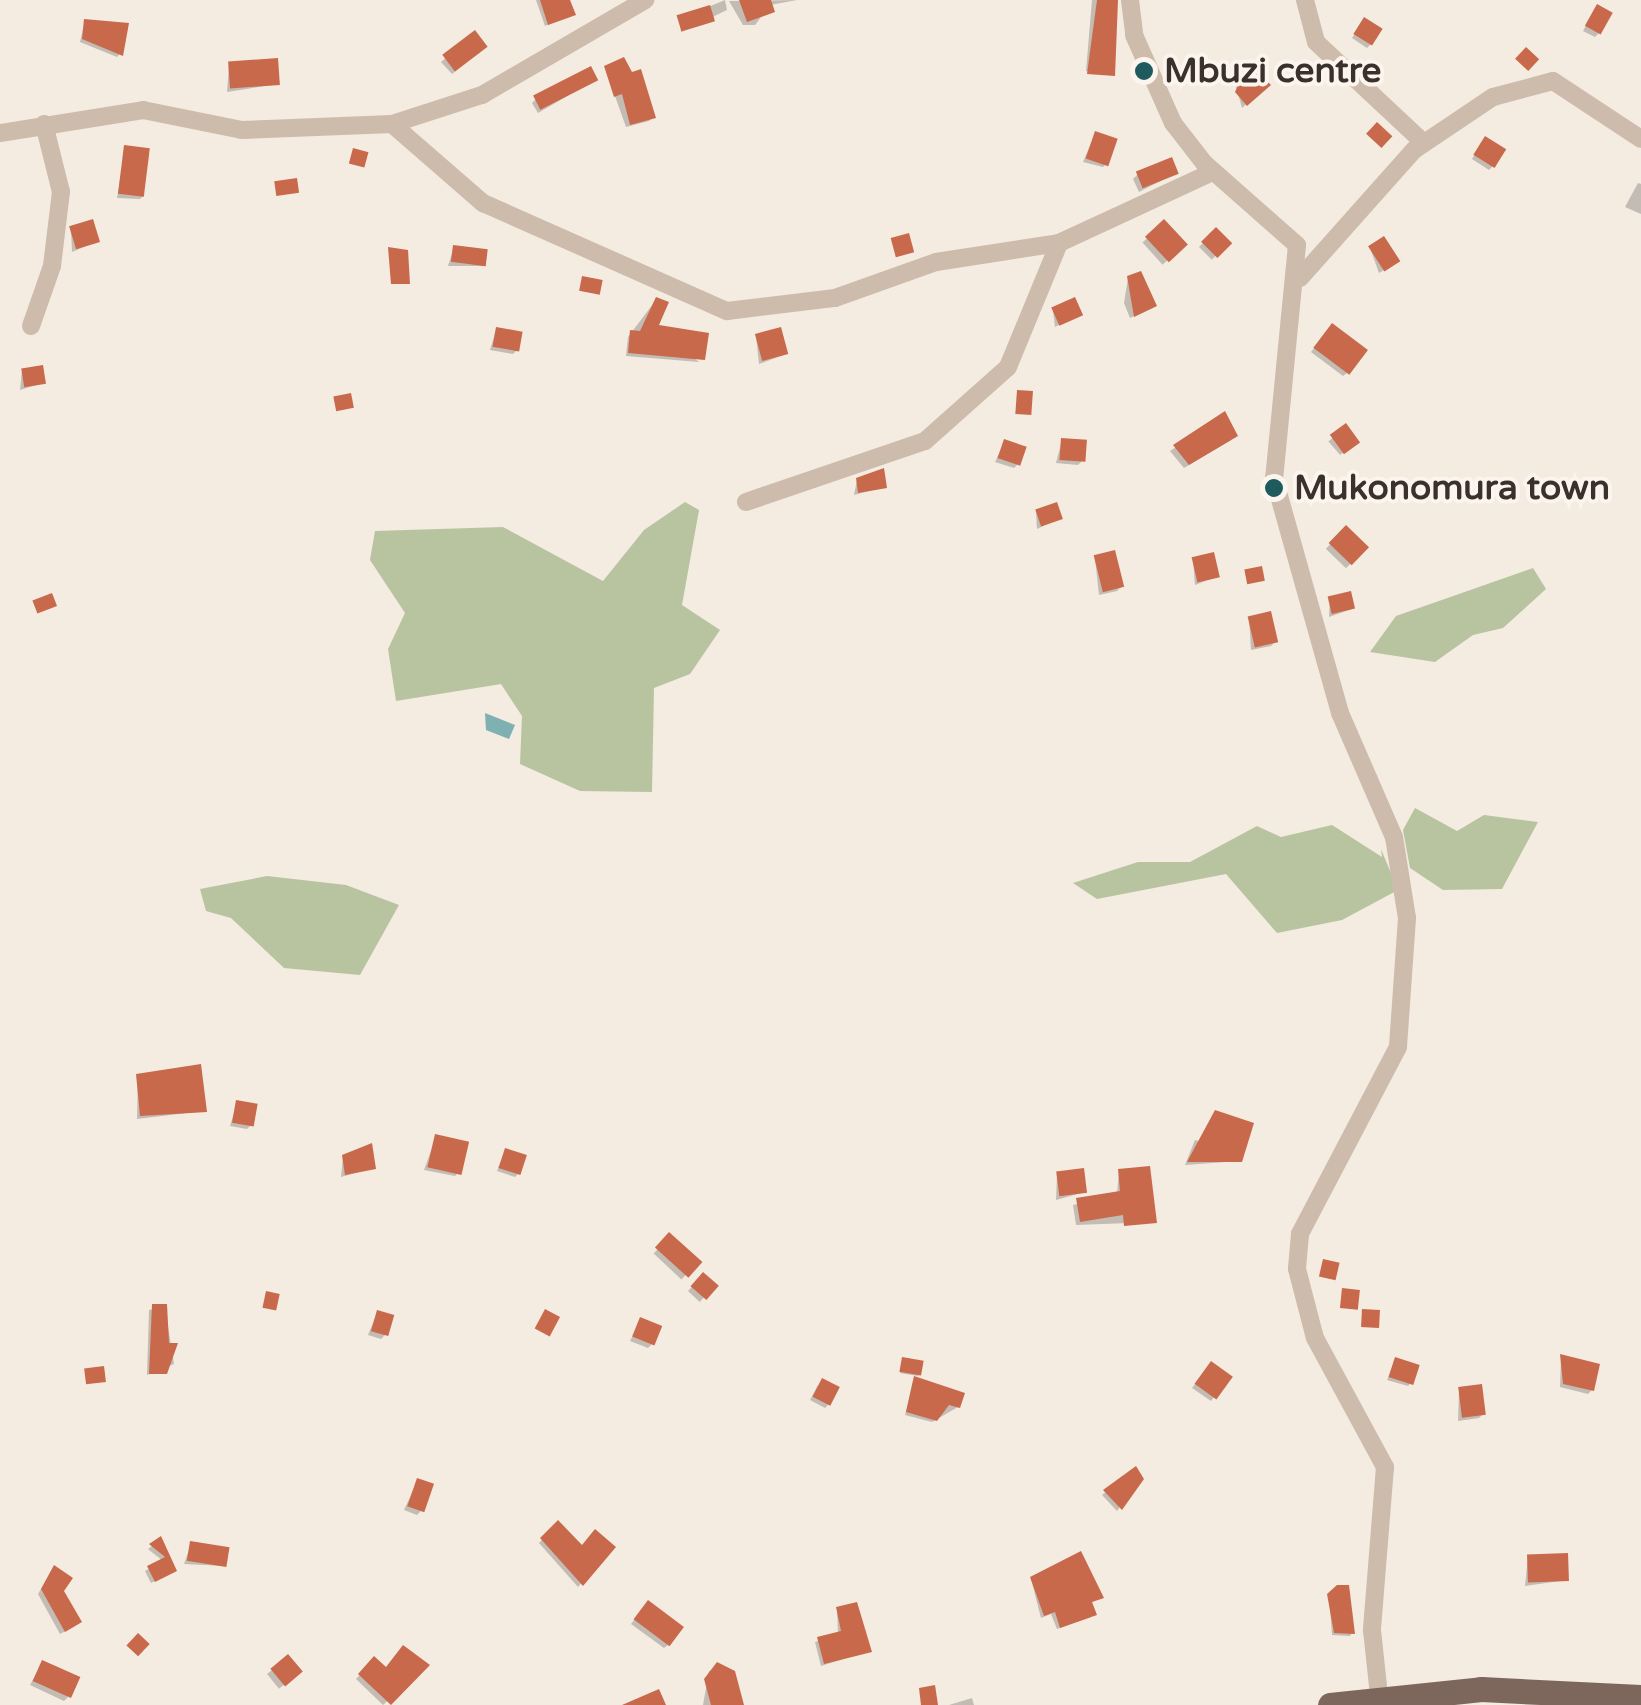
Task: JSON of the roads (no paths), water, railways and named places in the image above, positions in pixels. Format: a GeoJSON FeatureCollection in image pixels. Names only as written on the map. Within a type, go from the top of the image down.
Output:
{"type":"FeatureCollection","features":[{"type":"Feature","properties":{"kind":"main road"},"geometry":{"type":"LineString","coordinates":[[1330,1705],[1379,1695],[1641,1696]]}},
{"type":"Feature","properties":{"kind":"street"},"geometry":{"type":"LineString","coordinates":[[0,133],[142,110],[242,130],[392,124],[482,95],[645,0]]}},
{"type":"Feature","properties":{"kind":"street"},"geometry":{"type":"LineString","coordinates":[[1130,0],[1134,35],[1172,123],[1213,172],[1297,245],[1300,278],[1276,386],[1274,478],[1340,713],[1394,837],[1407,918],[1398,1047],[1300,1234],[1297,1269],[1315,1338],[1385,1467],[1372,1630],[1379,1695]]}},
{"type":"Feature","properties":{"kind":"street"},"geometry":{"type":"LineString","coordinates":[[1304,0],[1316,42],[1423,142]]}},
{"type":"Feature","properties":{"kind":"street"},"geometry":{"type":"LineString","coordinates":[[1300,278],[1423,142],[1493,97],[1553,82],[1641,139]]}},
{"type":"Feature","properties":{"kind":"street"},"geometry":{"type":"LineString","coordinates":[[31,326],[52,266],[61,192],[44,124]]}},
{"type":"Feature","properties":{"kind":"street"},"geometry":{"type":"LineString","coordinates":[[392,124],[483,203],[727,311],[835,298],[936,262],[1059,243],[1213,172]]}},
{"type":"Feature","properties":{"kind":"street"},"geometry":{"type":"LineString","coordinates":[[746,502],[925,441],[1008,367],[1059,243]]}},
{"type":"Feature","properties":{"kind":"water"},"geometry":{"type":"Polygon","coordinates":[[[485,713],[515,725],[509,739],[486,730],[485,713]]]}},
{"type":"Feature","properties":{"kind":"place","name":"Mbuzi centre"},"geometry":{"type":"Point","coordinates":[1144,71]}},
{"type":"Feature","properties":{"kind":"place","name":"Mukonomura town"},"geometry":{"type":"Point","coordinates":[1274,488]}}]}
